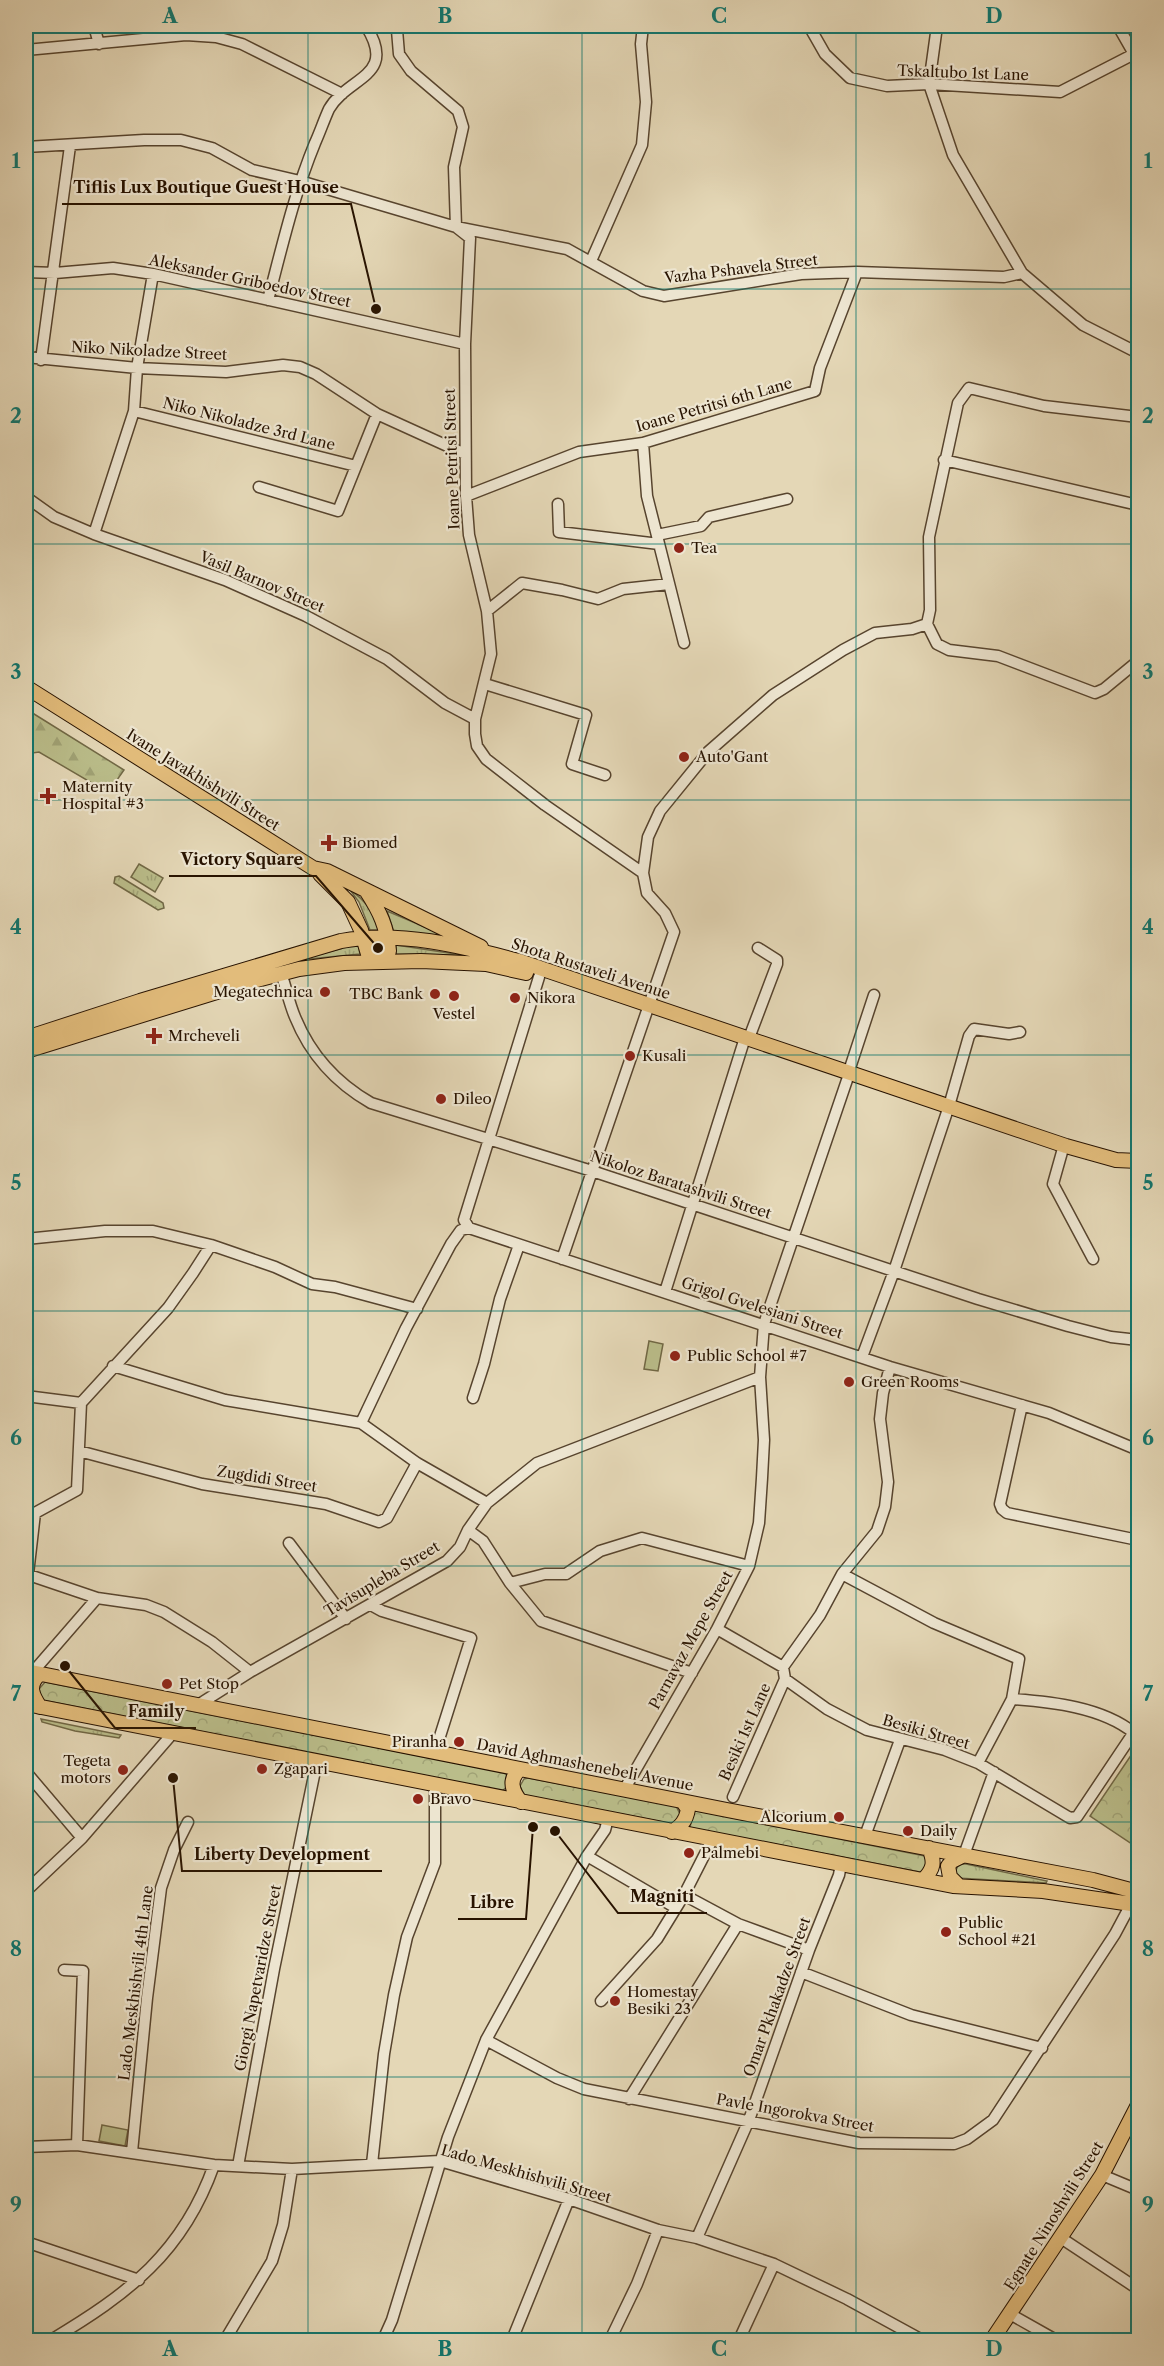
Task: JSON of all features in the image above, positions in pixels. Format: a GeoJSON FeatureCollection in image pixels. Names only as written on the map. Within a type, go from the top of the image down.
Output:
{"type":"FeatureCollection","features":[{"type":"Feature","properties":{"kind":"main road","name":"Ivane Javakhishvili Street"},"geometry":{"type":"LineString","coordinates":[[26,687],[313,868],[327,872],[497,955]]}},
{"type":"Feature","properties":{"kind":"main road"},"geometry":{"type":"LineString","coordinates":[[313,868],[348,902],[368,954],[379,962],[389,951],[388,937],[380,913],[367,892]]}},
{"type":"Feature","properties":{"kind":"main road","name":"Shota Rustaveli Avenue"},"geometry":{"type":"LineString","coordinates":[[26,1038],[341,941],[363,938],[388,937],[417,940],[497,955],[549,970],[647,1008]]}},
{"type":"Feature","properties":{"kind":"main road","name":"Shota Rustaveli Avenue"},"geometry":{"type":"LineString","coordinates":[[26,1051],[281,973],[314,966],[379,962],[486,964],[647,1008],[948,1109],[1094,1155],[1116,1160],[1138,1161]]}},
{"type":"Feature","properties":{"kind":"main road","name":"Shota Rustaveli Avenue"},"geometry":{"type":"LineString","coordinates":[[948,1109],[1096,1163],[1138,1166]]}},
{"type":"Feature","properties":{"kind":"main road"},"geometry":{"type":"LineString","coordinates":[[33,1673],[35,1678],[31,1688],[33,1697],[40,1707]]}},
{"type":"Feature","properties":{"kind":"main road","name":"David Aghmashenebeli Avenue"},"geometry":{"type":"LineString","coordinates":[[33,1673],[1092,1880],[1136,1900]]}},
{"type":"Feature","properties":{"kind":"main road"},"geometry":{"type":"LineString","coordinates":[[26,1704],[923,1880],[959,1886],[1136,1900]]}},
{"type":"Feature","properties":{"kind":"main road"},"geometry":{"type":"LineString","coordinates":[[520,1769],[515,1774],[512,1783],[513,1792],[521,1802]]}},
{"type":"Feature","properties":{"kind":"main road"},"geometry":{"type":"LineString","coordinates":[[672,1832],[681,1826],[686,1817],[688,1809],[684,1802]]}},
{"type":"Feature","properties":{"kind":"main road"},"geometry":{"type":"LineString","coordinates":[[923,1880],[933,1867],[934,1860],[929,1848]]}},
{"type":"Feature","properties":{"kind":"main road"},"geometry":{"type":"LineString","coordinates":[[959,1886],[950,1877],[948,1866],[952,1861],[964,1855]]}},
{"type":"Feature","properties":{"kind":"main road","name":"Egnate Ninoshvili Street"},"geometry":{"type":"LineString","coordinates":[[992,2340],[1102,2175],[1138,2105]]}},
{"type":"Feature","properties":{"kind":"street"},"geometry":{"type":"LineString","coordinates":[[94,26],[99,44]]}},
{"type":"Feature","properties":{"kind":"street"},"geometry":{"type":"LineString","coordinates":[[268,300],[300,181],[330,108],[342,94],[367,75],[374,66],[375,49],[366,26]]}},
{"type":"Feature","properties":{"kind":"street"},"geometry":{"type":"LineString","coordinates":[[394,26],[397,30],[399,54],[411,71],[458,111],[463,127],[454,167],[456,227],[470,238],[482,232]]}},
{"type":"Feature","properties":{"kind":"street"},"geometry":{"type":"LineString","coordinates":[[591,261],[642,145],[646,102],[641,44],[643,26]]}},
{"type":"Feature","properties":{"kind":"street","name":"Tskaltubo 1st Lane"},"geometry":{"type":"LineString","coordinates":[[809,26],[825,54],[850,78],[887,86],[929,84],[1060,92],[1136,58]]}},
{"type":"Feature","properties":{"kind":"street"},"geometry":{"type":"LineString","coordinates":[[937,26],[929,84],[953,156],[1022,273],[1083,325],[1138,353]]}},
{"type":"Feature","properties":{"kind":"street"},"geometry":{"type":"LineString","coordinates":[[1118,26],[1136,58]]}},
{"type":"Feature","properties":{"kind":"street"},"geometry":{"type":"LineString","coordinates":[[26,50],[186,34],[216,37],[242,44],[342,94]]}},
{"type":"Feature","properties":{"kind":"street","name":"Vazha Pshavela Street"},"geometry":{"type":"LineString","coordinates":[[26,147],[181,140],[212,148],[252,170],[300,181],[456,227],[567,249],[643,291],[664,296],[801,274],[857,272],[1004,277],[1022,273]]}},
{"type":"Feature","properties":{"kind":"street"},"geometry":{"type":"LineString","coordinates":[[41,360],[70,146]]}},
{"type":"Feature","properties":{"kind":"street","name":"Ioane Petritsi Street"},"geometry":{"type":"LineString","coordinates":[[470,238],[465,344],[466,496],[470,535],[487,611],[491,654],[475,719],[477,746],[486,759],[545,805],[643,873]]}},
{"type":"Feature","properties":{"kind":"street","name":"Aleksander Griboedov Street"},"geometry":{"type":"LineString","coordinates":[[26,272],[54,273],[114,268],[153,274],[465,344]]}},
{"type":"Feature","properties":{"kind":"street","name":"Ioane Petritsi 6th Lane"},"geometry":{"type":"LineString","coordinates":[[466,496],[579,452],[643,443],[815,391],[820,368],[857,272]]}},
{"type":"Feature","properties":{"kind":"street"},"geometry":{"type":"LineString","coordinates":[[94,534],[134,411],[136,368],[153,274]]}},
{"type":"Feature","properties":{"kind":"street","name":"Niko Nikoladze Street"},"geometry":{"type":"LineString","coordinates":[[26,357],[136,368],[226,372],[283,365],[300,367],[316,374],[377,414],[465,454]]}},
{"type":"Feature","properties":{"kind":"street"},"geometry":{"type":"LineString","coordinates":[[1138,417],[1044,406],[969,388],[958,403],[929,537],[930,610],[927,624],[937,644],[949,650],[998,656],[1095,693],[1104,689],[1138,661]]}},
{"type":"Feature","properties":{"kind":"street","name":"Niko Nikoladze 3rd Lane"},"geometry":{"type":"LineString","coordinates":[[134,411],[356,466]]}},
{"type":"Feature","properties":{"kind":"street"},"geometry":{"type":"LineString","coordinates":[[259,488],[338,511],[377,414]]}},
{"type":"Feature","properties":{"kind":"street"},"geometry":{"type":"LineString","coordinates":[[643,443],[647,496],[684,643]]}},
{"type":"Feature","properties":{"kind":"street"},"geometry":{"type":"LineString","coordinates":[[944,460],[1138,505]]}},
{"type":"Feature","properties":{"kind":"street","name":"Vasil Barnov Street"},"geometry":{"type":"LineString","coordinates":[[26,497],[54,517],[94,534],[225,580],[306,616],[387,659],[445,704],[475,719]]}},
{"type":"Feature","properties":{"kind":"street"},"geometry":{"type":"LineString","coordinates":[[558,504],[559,532],[658,540],[702,526],[709,517],[787,499]]}},
{"type":"Feature","properties":{"kind":"street"},"geometry":{"type":"LineString","coordinates":[[487,611],[522,583],[598,599],[623,589],[669,584]]}},
{"type":"Feature","properties":{"kind":"street"},"geometry":{"type":"LineString","coordinates":[[562,1259],[674,932],[665,913],[646,893],[643,873],[648,837],[660,811],[716,745],[773,695],[843,650],[875,633],[912,629],[927,624]]}},
{"type":"Feature","properties":{"kind":"street"},"geometry":{"type":"LineString","coordinates":[[485,684],[586,715],[572,764],[605,775]]}},
{"type":"Feature","properties":{"kind":"street"},"geometry":{"type":"LineString","coordinates":[[665,1292],[746,1041],[777,964],[774,957],[758,948]]}},
{"type":"Feature","properties":{"kind":"street","name":"Nikoloz Baratashvili Street"},"geometry":{"type":"LineString","coordinates":[[281,973],[294,1016],[311,1050],[352,1092],[371,1103],[489,1138],[1068,1326],[1112,1337],[1138,1340]]}},
{"type":"Feature","properties":{"kind":"street"},"geometry":{"type":"LineString","coordinates":[[361,1423],[451,1244],[461,1230],[469,1228],[464,1220],[539,977]]}},
{"type":"Feature","properties":{"kind":"street","name":"Parnavaz Mepe Street"},"geometry":{"type":"LineString","coordinates":[[624,1790],[717,1629],[749,1566],[759,1523],[762,1478],[764,1440],[760,1377],[764,1324],[874,995]]}},
{"type":"Feature","properties":{"kind":"street"},"geometry":{"type":"LineString","coordinates":[[862,1356],[894,1271],[948,1109],[969,1036],[974,1029],[1009,1034],[1020,1032]]}},
{"type":"Feature","properties":{"kind":"street"},"geometry":{"type":"LineString","coordinates":[[1062,1152],[1053,1184],[1093,1259]]}},
{"type":"Feature","properties":{"kind":"street","name":"Grigol Gvelesiani Street"},"geometry":{"type":"LineString","coordinates":[[469,1228],[890,1367],[1049,1413],[1138,1449]]}},
{"type":"Feature","properties":{"kind":"street"},"geometry":{"type":"LineString","coordinates":[[26,1239],[105,1231],[153,1231],[211,1245],[275,1267],[312,1284],[335,1287],[417,1310]]}},
{"type":"Feature","properties":{"kind":"street"},"geometry":{"type":"LineString","coordinates":[[211,1245],[168,1308],[81,1403],[77,1490],[30,1514],[27,1574],[97,1598],[146,1605],[164,1612],[212,1642],[250,1672]]}},
{"type":"Feature","properties":{"kind":"street"},"geometry":{"type":"LineString","coordinates":[[473,1398],[500,1299],[519,1245]]}},
{"type":"Feature","properties":{"kind":"street"},"geometry":{"type":"LineString","coordinates":[[113,1366],[225,1400],[361,1423],[417,1463],[487,1503]]}},
{"type":"Feature","properties":{"kind":"street"},"geometry":{"type":"LineString","coordinates":[[785,1679],[783,1667],[820,1615],[842,1574],[877,1531],[885,1507],[888,1482],[880,1419],[883,1393],[890,1367]]}},
{"type":"Feature","properties":{"kind":"street","name":"Tavisupleba Street"},"geometry":{"type":"LineString","coordinates":[[198,1705],[250,1672],[447,1561],[460,1547],[468,1530],[487,1503],[537,1463],[760,1377]]}},
{"type":"Feature","properties":{"kind":"street"},"geometry":{"type":"LineString","coordinates":[[26,1396],[81,1403]]}},
{"type":"Feature","properties":{"kind":"street"},"geometry":{"type":"LineString","coordinates":[[1022,1405],[1000,1504],[1002,1509],[1007,1513],[1138,1540]]}},
{"type":"Feature","properties":{"kind":"street","name":"Zugdidi Street"},"geometry":{"type":"LineString","coordinates":[[79,1451],[202,1484],[326,1504],[379,1522],[387,1518],[417,1463]]}},
{"type":"Feature","properties":{"kind":"street"},"geometry":{"type":"LineString","coordinates":[[468,1530],[483,1541],[510,1583],[541,1621],[692,1672]]}},
{"type":"Feature","properties":{"kind":"street"},"geometry":{"type":"LineString","coordinates":[[510,1583],[545,1574],[566,1574],[600,1551],[642,1538],[749,1566]]}},
{"type":"Feature","properties":{"kind":"street"},"geometry":{"type":"LineString","coordinates":[[289,1543],[345,1619]]}},
{"type":"Feature","properties":{"kind":"street"},"geometry":{"type":"LineString","coordinates":[[842,1574],[934,1623],[1018,1658],[1020,1661],[1011,1699],[978,1763]]}},
{"type":"Feature","properties":{"kind":"street"},"geometry":{"type":"LineString","coordinates":[[33,1673],[97,1598]]}},
{"type":"Feature","properties":{"kind":"street"},"geometry":{"type":"LineString","coordinates":[[371,1605],[382,1611],[471,1638],[435,1752]]}},
{"type":"Feature","properties":{"kind":"street"},"geometry":{"type":"LineString","coordinates":[[717,1629],[783,1667]]}},
{"type":"Feature","properties":{"kind":"street","name":"Besiki Street"},"geometry":{"type":"LineString","coordinates":[[785,1679],[827,1709],[867,1730],[945,1750],[978,1763],[1074,1818],[1077,1817],[1136,1730]]}},
{"type":"Feature","properties":{"kind":"street","name":"Besiki 1st Lane"},"geometry":{"type":"LineString","coordinates":[[733,1797],[785,1679]]}},
{"type":"Feature","properties":{"kind":"street"},"geometry":{"type":"LineString","coordinates":[[1011,1699],[1041,1701],[1087,1711],[1136,1730]]}},
{"type":"Feature","properties":{"kind":"street"},"geometry":{"type":"LineString","coordinates":[[26,1891],[82,1838],[174,1733]]}},
{"type":"Feature","properties":{"kind":"street"},"geometry":{"type":"LineString","coordinates":[[865,1836],[900,1740]]}},
{"type":"Feature","properties":{"kind":"street","name":"Giorgi Napetvaridze Street"},"geometry":{"type":"LineString","coordinates":[[238,2166],[274,1969],[317,1761]]}},
{"type":"Feature","properties":{"kind":"street"},"geometry":{"type":"LineString","coordinates":[[26,1772],[82,1838]]}},
{"type":"Feature","properties":{"kind":"street"},"geometry":{"type":"LineString","coordinates":[[964,1855],[994,1772]]}},
{"type":"Feature","properties":{"kind":"street"},"geometry":{"type":"LineString","coordinates":[[372,2164],[384,2054],[394,1995],[407,1937],[435,1863],[435,1785]]}},
{"type":"Feature","properties":{"kind":"street"},"geometry":{"type":"LineString","coordinates":[[383,2340],[392,2320],[440,2161],[486,2040],[587,1856],[604,1830],[608,1819]]}},
{"type":"Feature","properties":{"kind":"street","name":"Lado Meskhishvili 4th Lane"},"geometry":{"type":"LineString","coordinates":[[132,2152],[147,1998],[161,1888],[174,1850],[188,1822]]}},
{"type":"Feature","properties":{"kind":"street"},"geometry":{"type":"LineString","coordinates":[[601,2001],[657,1939],[684,1895],[712,1840]]}},
{"type":"Feature","properties":{"kind":"street"},"geometry":{"type":"LineString","coordinates":[[587,1856],[676,1908]]}},
{"type":"Feature","properties":{"kind":"street","name":"Omar Pkhakadze Street"},"geometry":{"type":"LineString","coordinates":[[697,2238],[748,2121],[809,1950],[839,1875],[841,1864]]}},
{"type":"Feature","properties":{"kind":"street"},"geometry":{"type":"LineString","coordinates":[[684,1895],[738,1924],[809,1950]]}},
{"type":"Feature","properties":{"kind":"street","name":"Pavle Ingorokva Street"},"geometry":{"type":"LineString","coordinates":[[486,2040],[557,2078],[584,2089],[629,2099],[859,2143],[954,2144],[967,2139],[993,2120],[1042,2048],[1136,1900]]}},
{"type":"Feature","properties":{"kind":"street"},"geometry":{"type":"LineString","coordinates":[[629,2099],[738,1924]]}},
{"type":"Feature","properties":{"kind":"street"},"geometry":{"type":"LineString","coordinates":[[64,1970],[83,1971],[77,2145]]}},
{"type":"Feature","properties":{"kind":"street"},"geometry":{"type":"LineString","coordinates":[[801,1972],[911,2015],[1042,2048]]}},
{"type":"Feature","properties":{"kind":"street","name":"Lado Meskhishvili Street"},"geometry":{"type":"LineString","coordinates":[[26,2147],[77,2145],[214,2165],[292,2169],[440,2161],[568,2199],[658,2230],[697,2238],[774,2264],[847,2299],[922,2340]]}},
{"type":"Feature","properties":{"kind":"street"},"geometry":{"type":"LineString","coordinates":[[51,2340],[98,2313],[139,2280],[168,2250],[191,2218],[214,2165]]}},
{"type":"Feature","properties":{"kind":"street"},"geometry":{"type":"LineString","coordinates":[[225,2340],[272,2261],[283,2225],[292,2169]]}},
{"type":"Feature","properties":{"kind":"street"},"geometry":{"type":"LineString","coordinates":[[1102,2175],[1138,2190]]}},
{"type":"Feature","properties":{"kind":"street"},"geometry":{"type":"LineString","coordinates":[[512,2340],[568,2199]]}},
{"type":"Feature","properties":{"kind":"street"},"geometry":{"type":"LineString","coordinates":[[610,2340],[658,2230]]}},
{"type":"Feature","properties":{"kind":"street"},"geometry":{"type":"LineString","coordinates":[[1061,2238],[1138,2289]]}},
{"type":"Feature","properties":{"kind":"street"},"geometry":{"type":"LineString","coordinates":[[26,2242],[139,2280]]}},
{"type":"Feature","properties":{"kind":"street"},"geometry":{"type":"LineString","coordinates":[[739,2340],[774,2264]]}},
{"type":"Feature","properties":{"kind":"street"},"geometry":{"type":"LineString","coordinates":[[1010,2314],[1056,2340]]}},
{"type":"Feature","properties":{"kind":"green space"},"geometry":{"type":"Polygon","coordinates":[[[26,709],[124,770],[112,787],[102,789],[39,752],[26,754],[26,709]]]}},
{"type":"Feature","properties":{"kind":"green space"},"geometry":{"type":"Polygon","coordinates":[[[139,864],[163,878],[155,892],[131,877],[139,864]]]}},
{"type":"Feature","properties":{"kind":"green space"},"geometry":{"type":"Polygon","coordinates":[[[119,876],[163,903],[164,908],[158,910],[114,883],[115,877],[119,876]]]}},
{"type":"Feature","properties":{"kind":"green space"},"geometry":{"type":"Polygon","coordinates":[[[350,890],[368,907],[380,930],[370,930],[359,902],[350,890]]]}},
{"type":"Feature","properties":{"kind":"green space"},"geometry":{"type":"Polygon","coordinates":[[[387,911],[458,941],[394,932],[387,911]]]}},
{"type":"Feature","properties":{"kind":"green space"},"geometry":{"type":"Polygon","coordinates":[[[358,944],[360,954],[299,960],[358,944]]]}},
{"type":"Feature","properties":{"kind":"green space"},"geometry":{"type":"Polygon","coordinates":[[[396,945],[462,955],[396,954],[396,945]]]}},
{"type":"Feature","properties":{"kind":"green space"},"geometry":{"type":"Polygon","coordinates":[[[649,1341],[663,1344],[658,1371],[644,1369],[649,1341]]]}},
{"type":"Feature","properties":{"kind":"green space"},"geometry":{"type":"Polygon","coordinates":[[[45,1682],[506,1773],[509,1785],[502,1791],[42,1700],[39,1689],[45,1682]]]}},
{"type":"Feature","properties":{"kind":"green space"},"geometry":{"type":"Polygon","coordinates":[[[41,1719],[121,1735],[119,1738],[75,1731],[42,1722],[41,1719]]]}},
{"type":"Feature","properties":{"kind":"green space"},"geometry":{"type":"Polygon","coordinates":[[[1138,1745],[1138,1848],[1090,1816],[1138,1745]]]}},
{"type":"Feature","properties":{"kind":"green space"},"geometry":{"type":"Polygon","coordinates":[[[524,1779],[676,1806],[680,1814],[679,1821],[673,1824],[523,1795],[520,1786],[524,1779]]]}},
{"type":"Feature","properties":{"kind":"green space"},"geometry":{"type":"Polygon","coordinates":[[[693,1810],[925,1856],[929,1861],[923,1872],[920,1872],[690,1828],[693,1810]]]}},
{"type":"Feature","properties":{"kind":"green space"},"geometry":{"type":"Polygon","coordinates":[[[959,1864],[1047,1881],[1046,1883],[957,1878],[955,1872],[959,1864]]]}},
{"type":"Feature","properties":{"kind":"green space"},"geometry":{"type":"Polygon","coordinates":[[[102,2125],[128,2130],[125,2146],[99,2141],[102,2125]]]}},
{"type":"Feature","properties":{"kind":"place","name":"Tiflis Lux Boutique Guest House"},"geometry":{"type":"Point","coordinates":[376,309]}},
{"type":"Feature","properties":{"kind":"place","name":"Tea"},"geometry":{"type":"Point","coordinates":[679,548]}},
{"type":"Feature","properties":{"kind":"place","name":"Auto'Gant"},"geometry":{"type":"Point","coordinates":[684,757]}},
{"type":"Feature","properties":{"kind":"place","name":"Maternity Hospital #3"},"geometry":{"type":"Point","coordinates":[48,796]}},
{"type":"Feature","properties":{"kind":"place","name":"Biomed"},"geometry":{"type":"Point","coordinates":[329,843]}},
{"type":"Feature","properties":{"kind":"place","name":"Victory Square"},"geometry":{"type":"Point","coordinates":[378,948]}},
{"type":"Feature","properties":{"kind":"place","name":"Megatechnica"},"geometry":{"type":"Point","coordinates":[325,992]}},
{"type":"Feature","properties":{"kind":"place","name":"TBC Bank"},"geometry":{"type":"Point","coordinates":[435,994]}},
{"type":"Feature","properties":{"kind":"place","name":"Vestel"},"geometry":{"type":"Point","coordinates":[454,996]}},
{"type":"Feature","properties":{"kind":"place","name":"Nikora"},"geometry":{"type":"Point","coordinates":[515,998]}},
{"type":"Feature","properties":{"kind":"place","name":"Mrcheveli"},"geometry":{"type":"Point","coordinates":[154,1036]}},
{"type":"Feature","properties":{"kind":"place","name":"Kusali"},"geometry":{"type":"Point","coordinates":[630,1056]}},
{"type":"Feature","properties":{"kind":"place","name":"Dileo"},"geometry":{"type":"Point","coordinates":[441,1099]}},
{"type":"Feature","properties":{"kind":"place","name":"Public School #7"},"geometry":{"type":"Point","coordinates":[675,1356]}},
{"type":"Feature","properties":{"kind":"place","name":"Green Rooms"},"geometry":{"type":"Point","coordinates":[849,1382]}},
{"type":"Feature","properties":{"kind":"place","name":"Family"},"geometry":{"type":"Point","coordinates":[65,1666]}},
{"type":"Feature","properties":{"kind":"place","name":"Pet Stop"},"geometry":{"type":"Point","coordinates":[167,1684]}},
{"type":"Feature","properties":{"kind":"place","name":"Piranha"},"geometry":{"type":"Point","coordinates":[459,1742]}},
{"type":"Feature","properties":{"kind":"place","name":"Zgapari"},"geometry":{"type":"Point","coordinates":[262,1769]}},
{"type":"Feature","properties":{"kind":"place","name":"Tegeta motors"},"geometry":{"type":"Point","coordinates":[123,1770]}},
{"type":"Feature","properties":{"kind":"place","name":"Liberty Development"},"geometry":{"type":"Point","coordinates":[173,1778]}},
{"type":"Feature","properties":{"kind":"place","name":"Bravo"},"geometry":{"type":"Point","coordinates":[418,1799]}},
{"type":"Feature","properties":{"kind":"place","name":"Alcorium"},"geometry":{"type":"Point","coordinates":[839,1817]}},
{"type":"Feature","properties":{"kind":"place","name":"Libre"},"geometry":{"type":"Point","coordinates":[533,1827]}},
{"type":"Feature","properties":{"kind":"place","name":"Magniti"},"geometry":{"type":"Point","coordinates":[555,1831]}},
{"type":"Feature","properties":{"kind":"place","name":"Daily"},"geometry":{"type":"Point","coordinates":[908,1831]}},
{"type":"Feature","properties":{"kind":"place","name":"Palmebi"},"geometry":{"type":"Point","coordinates":[689,1853]}},
{"type":"Feature","properties":{"kind":"place","name":"Public School #21"},"geometry":{"type":"Point","coordinates":[946,1932]}},
{"type":"Feature","properties":{"kind":"place","name":"Homestay Besiki 23"},"geometry":{"type":"Point","coordinates":[615,2001]}}]}
